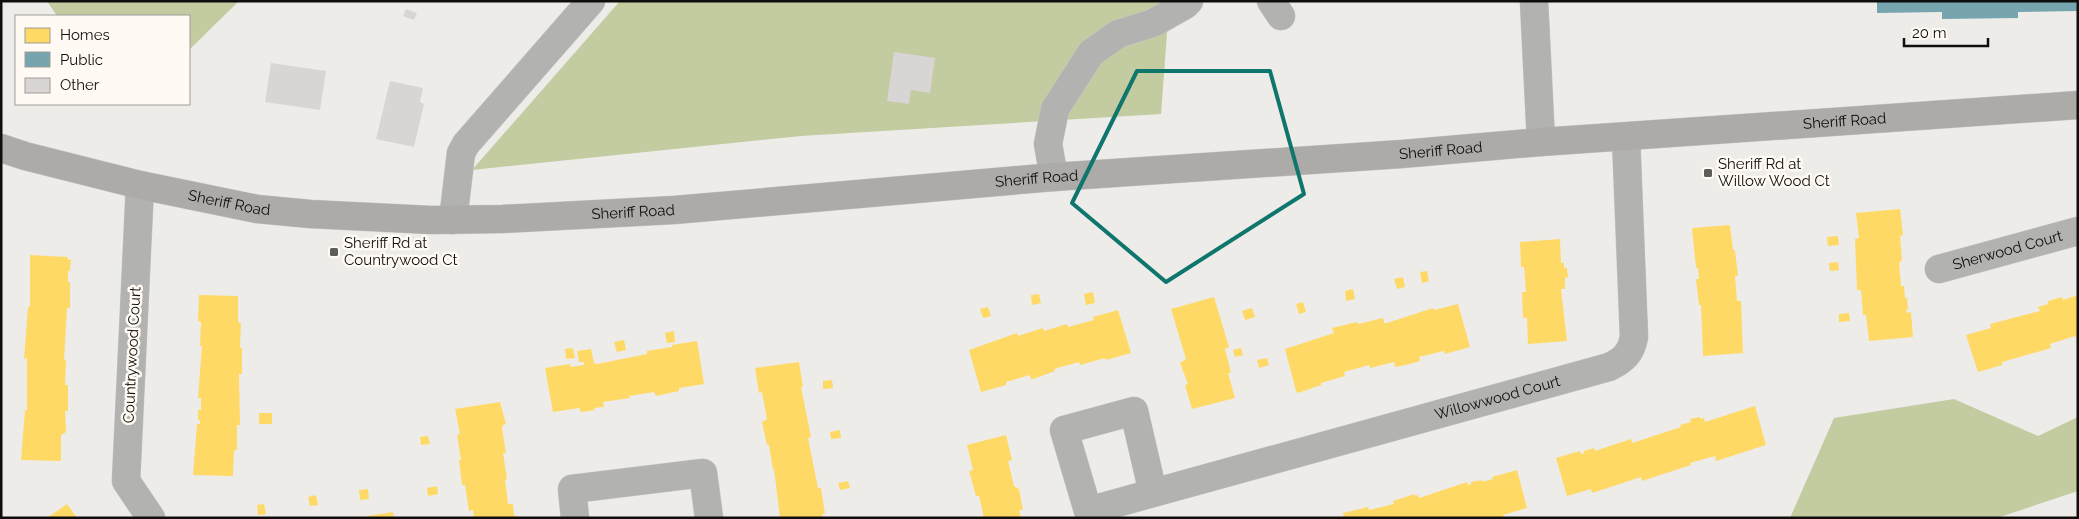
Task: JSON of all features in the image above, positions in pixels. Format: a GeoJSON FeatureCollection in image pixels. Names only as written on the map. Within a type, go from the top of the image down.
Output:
{"type":"FeatureCollection","features":[{"type":"Feature","properties":{"kind":"main road","name":"Sheriff Road"},"geometry":{"type":"LineString","coordinates":[[1,148],[140,186],[257,209],[310,214],[453,220],[674,210],[1054,177],[1392,155],[1541,142],[2078,105]]}},
{"type":"Feature","properties":{"kind":"street"},"geometry":{"type":"LineString","coordinates":[[453,220],[461,153],[466,144],[591,1]]}},
{"type":"Feature","properties":{"kind":"street"},"geometry":{"type":"LineString","coordinates":[[1054,177],[1048,144],[1054,109],[1091,53],[1118,34],[1153,23],[1185,5],[1188,1]]}},
{"type":"Feature","properties":{"kind":"street"},"geometry":{"type":"LineString","coordinates":[[1534,1],[1541,142]]}},
{"type":"Feature","properties":{"kind":"street","name":"Willowwood Court"},"geometry":{"type":"LineString","coordinates":[[1153,493],[1609,367],[1620,362],[1628,354],[1634,337],[1626,137]]}},
{"type":"Feature","properties":{"kind":"street","name":"Countrywood Court"},"geometry":{"type":"LineString","coordinates":[[140,186],[126,481],[151,518]]}},
{"type":"Feature","properties":{"kind":"street","name":"Sherwood Court"},"geometry":{"type":"LineString","coordinates":[[1939,269],[2078,231]]}},
{"type":"Feature","properties":{"kind":"street"},"geometry":{"type":"LineString","coordinates":[[575,518],[572,489],[703,473],[709,518]]}},
{"type":"Feature","properties":{"kind":"highlighted area"},"geometry":{"type":"Polygon","coordinates":[[[1137,71],[1270,71],[1304,194],[1166,282],[1072,203],[1137,71]]]}},
{"type":"Feature","properties":{"kind":"green space"},"geometry":{"type":"Polygon","coordinates":[[[47,1],[239,1],[190,49],[190,15],[56,15],[47,1]]]}},
{"type":"Feature","properties":{"kind":"green space"},"geometry":{"type":"Polygon","coordinates":[[[620,1],[1196,1],[1168,20],[1161,114],[801,136],[472,170],[620,1]]]}},
{"type":"Feature","properties":{"kind":"green space"},"geometry":{"type":"Polygon","coordinates":[[[1954,399],[2038,436],[2078,417],[2078,491],[1997,518],[1790,518],[1834,418],[1954,399]]]}},
{"type":"Feature","properties":{"kind":"building: Homes"},"geometry":{"type":"Polygon","coordinates":[[[1900,209],[1903,235],[1900,236],[1902,261],[1899,262],[1901,286],[1904,286],[1905,298],[1907,298],[1907,313],[1911,312],[1913,337],[1869,341],[1866,315],[1863,315],[1861,290],[1857,290],[1855,239],[1859,238],[1856,213],[1900,209]]]}},
{"type":"Feature","properties":{"kind":"building: Homes"},"geometry":{"type":"Polygon","coordinates":[[[1730,225],[1738,276],[1735,276],[1737,301],[1741,301],[1743,353],[1703,356],[1701,305],[1699,305],[1696,279],[1699,279],[1692,228],[1730,225]]]}},
{"type":"Feature","properties":{"kind":"building: Homes"},"geometry":{"type":"Polygon","coordinates":[[[1838,236],[1839,245],[1828,246],[1827,237],[1838,236]]]}},
{"type":"Feature","properties":{"kind":"building: Homes"},"geometry":{"type":"Polygon","coordinates":[[[1560,239],[1561,263],[1564,263],[1564,268],[1567,268],[1568,277],[1565,278],[1565,289],[1561,289],[1567,341],[1528,344],[1527,318],[1523,318],[1522,292],[1526,292],[1524,267],[1521,267],[1520,242],[1560,239]]]}},
{"type":"Feature","properties":{"kind":"building: Homes"},"geometry":{"type":"Polygon","coordinates":[[[30,255],[68,257],[71,260],[70,271],[68,271],[70,308],[67,308],[64,360],[66,359],[65,385],[68,385],[68,411],[65,411],[66,432],[61,435],[61,461],[21,460],[25,410],[27,410],[27,358],[24,359],[28,307],[30,307],[30,255]]]}},
{"type":"Feature","properties":{"kind":"building: Homes"},"geometry":{"type":"Polygon","coordinates":[[[1838,262],[1839,270],[1830,271],[1829,263],[1838,262]]]}},
{"type":"Feature","properties":{"kind":"building: Homes"},"geometry":{"type":"Polygon","coordinates":[[[1427,271],[1429,281],[1422,283],[1420,272],[1427,271]]]}},
{"type":"Feature","properties":{"kind":"building: Homes"},"geometry":{"type":"Polygon","coordinates":[[[1403,277],[1405,287],[1397,289],[1394,279],[1403,277]]]}},
{"type":"Feature","properties":{"kind":"building: Homes"},"geometry":{"type":"Polygon","coordinates":[[[1353,289],[1355,299],[1346,301],[1345,291],[1353,289]]]}},
{"type":"Feature","properties":{"kind":"building: Homes"},"geometry":{"type":"Polygon","coordinates":[[[1093,292],[1095,303],[1086,305],[1084,294],[1093,292]]]}},
{"type":"Feature","properties":{"kind":"building: Homes"},"geometry":{"type":"Polygon","coordinates":[[[1039,294],[1041,303],[1032,305],[1031,295],[1039,294]]]}},
{"type":"Feature","properties":{"kind":"building: Homes"},"geometry":{"type":"Polygon","coordinates":[[[199,295],[238,296],[238,322],[241,323],[242,374],[239,374],[240,425],[237,425],[237,450],[234,450],[233,476],[193,475],[197,424],[200,424],[198,410],[201,410],[201,398],[198,398],[202,346],[200,346],[201,322],[198,321],[199,295]]]}},
{"type":"Feature","properties":{"kind":"building: Homes"},"geometry":{"type":"Polygon","coordinates":[[[2078,295],[2078,337],[2076,338],[2075,336],[2050,344],[2051,348],[2002,362],[2002,365],[1978,372],[1966,335],[1991,328],[1990,324],[2040,311],[2038,307],[2048,304],[2048,301],[2062,297],[2063,300],[2078,295]]]}},
{"type":"Feature","properties":{"kind":"building: Homes"},"geometry":{"type":"Polygon","coordinates":[[[1214,297],[1229,347],[1225,349],[1231,373],[1228,373],[1235,398],[1192,409],[1185,385],[1188,384],[1180,363],[1186,359],[1171,309],[1214,297]]]}},
{"type":"Feature","properties":{"kind":"building: Homes"},"geometry":{"type":"Polygon","coordinates":[[[1303,302],[1306,312],[1299,314],[1296,304],[1303,302]]]}},
{"type":"Feature","properties":{"kind":"building: Homes"},"geometry":{"type":"Polygon","coordinates":[[[1458,304],[1470,347],[1445,354],[1444,351],[1419,357],[1420,361],[1395,367],[1394,362],[1370,368],[1369,365],[1344,372],[1345,376],[1321,383],[1321,385],[1298,393],[1296,391],[1285,349],[1334,333],[1332,328],[1383,318],[1384,323],[1387,323],[1433,308],[1434,310],[1458,304]]]}},
{"type":"Feature","properties":{"kind":"building: Homes"},"geometry":{"type":"Polygon","coordinates":[[[988,307],[991,316],[983,318],[980,309],[988,307]]]}},
{"type":"Feature","properties":{"kind":"building: Homes"},"geometry":{"type":"Polygon","coordinates":[[[1252,308],[1255,317],[1245,320],[1242,311],[1252,308]]]}},
{"type":"Feature","properties":{"kind":"building: Homes"},"geometry":{"type":"Polygon","coordinates":[[[1118,310],[1131,353],[1080,365],[1079,362],[1054,369],[1055,371],[1033,379],[1031,379],[1030,375],[1006,382],[1006,385],[981,392],[969,350],[1017,333],[1018,336],[1043,328],[1044,331],[1067,324],[1068,327],[1094,320],[1093,317],[1118,310]]]}},
{"type":"Feature","properties":{"kind":"building: Homes"},"geometry":{"type":"Polygon","coordinates":[[[1849,313],[1850,321],[1839,322],[1839,314],[1849,313]]]}},
{"type":"Feature","properties":{"kind":"building: Homes"},"geometry":{"type":"Polygon","coordinates":[[[674,331],[675,342],[667,343],[665,333],[674,331]]]}},
{"type":"Feature","properties":{"kind":"building: Homes"},"geometry":{"type":"Polygon","coordinates":[[[624,340],[626,350],[617,352],[614,342],[624,340]]]}},
{"type":"Feature","properties":{"kind":"building: Homes"},"geometry":{"type":"Polygon","coordinates":[[[697,341],[704,384],[679,388],[679,391],[656,396],[654,392],[603,402],[604,407],[594,408],[595,410],[581,412],[579,408],[553,412],[545,368],[570,364],[571,367],[584,365],[584,362],[579,362],[577,351],[591,349],[594,363],[597,364],[647,354],[647,351],[672,347],[672,345],[697,341]]]}},
{"type":"Feature","properties":{"kind":"building: Homes"},"geometry":{"type":"Polygon","coordinates":[[[573,348],[575,358],[566,359],[565,349],[573,348]]]}},
{"type":"Feature","properties":{"kind":"building: Homes"},"geometry":{"type":"Polygon","coordinates":[[[1241,348],[1243,355],[1235,357],[1233,350],[1241,348]]]}},
{"type":"Feature","properties":{"kind":"building: Homes"},"geometry":{"type":"Polygon","coordinates":[[[1267,358],[1269,365],[1259,368],[1257,360],[1267,358]]]}},
{"type":"Feature","properties":{"kind":"building: Homes"},"geometry":{"type":"Polygon","coordinates":[[[799,362],[803,387],[801,387],[811,437],[808,438],[818,488],[821,488],[825,514],[822,514],[823,518],[780,518],[774,469],[762,422],[767,419],[762,392],[759,393],[755,368],[799,362]]]}},
{"type":"Feature","properties":{"kind":"building: Homes"},"geometry":{"type":"Polygon","coordinates":[[[832,380],[833,388],[823,389],[823,381],[832,380]]]}},
{"type":"Feature","properties":{"kind":"building: Homes"},"geometry":{"type":"Polygon","coordinates":[[[500,402],[506,424],[502,428],[506,453],[503,453],[508,504],[513,504],[514,516],[516,515],[517,518],[474,518],[473,510],[469,511],[465,485],[462,485],[457,435],[460,434],[455,409],[500,402]]]}},
{"type":"Feature","properties":{"kind":"building: Homes"},"geometry":{"type":"Polygon","coordinates":[[[1755,406],[1766,445],[1716,461],[1715,456],[1690,463],[1691,465],[1642,481],[1641,477],[1592,493],[1591,489],[1567,496],[1556,458],[1580,451],[1581,454],[1594,448],[1595,451],[1631,439],[1632,443],[1681,427],[1680,425],[1691,422],[1690,419],[1700,417],[1701,419],[1704,418],[1705,422],[1755,406]]]}},
{"type":"Feature","properties":{"kind":"building: Homes"},"geometry":{"type":"Polygon","coordinates":[[[259,413],[272,413],[272,424],[259,424],[259,413]]]}},
{"type":"Feature","properties":{"kind":"building: Homes"},"geometry":{"type":"Polygon","coordinates":[[[840,430],[841,438],[831,439],[830,432],[840,430]]]}},
{"type":"Feature","properties":{"kind":"building: Homes"},"geometry":{"type":"Polygon","coordinates":[[[1006,435],[1012,460],[1008,461],[1014,486],[1019,489],[1023,510],[1019,510],[1021,518],[984,518],[979,496],[976,496],[969,471],[973,470],[967,445],[1006,435]]]}},
{"type":"Feature","properties":{"kind":"building: Homes"},"geometry":{"type":"Polygon","coordinates":[[[428,436],[430,444],[421,445],[420,437],[428,436]]]}},
{"type":"Feature","properties":{"kind":"building: Homes"},"geometry":{"type":"Polygon","coordinates":[[[1517,470],[1527,508],[1503,515],[1504,517],[1502,518],[1344,518],[1343,513],[1368,507],[1369,510],[1394,504],[1393,501],[1415,494],[1419,498],[1467,482],[1468,485],[1471,482],[1482,480],[1482,482],[1517,470]]]}},
{"type":"Feature","properties":{"kind":"building: Homes"},"geometry":{"type":"Polygon","coordinates":[[[848,481],[850,488],[840,490],[838,483],[848,481]]]}},
{"type":"Feature","properties":{"kind":"building: Homes"},"geometry":{"type":"Polygon","coordinates":[[[437,486],[438,494],[428,496],[427,488],[437,486]]]}},
{"type":"Feature","properties":{"kind":"building: Homes"},"geometry":{"type":"Polygon","coordinates":[[[368,489],[369,499],[360,500],[359,490],[368,489]]]}},
{"type":"Feature","properties":{"kind":"building: Homes"},"geometry":{"type":"Polygon","coordinates":[[[316,495],[318,505],[310,506],[308,497],[316,495]]]}},
{"type":"Feature","properties":{"kind":"building: Homes"},"geometry":{"type":"Polygon","coordinates":[[[67,504],[77,518],[47,518],[67,504]]]}},
{"type":"Feature","properties":{"kind":"building: Homes"},"geometry":{"type":"Polygon","coordinates":[[[264,504],[266,514],[258,515],[257,505],[264,504]]]}},
{"type":"Feature","properties":{"kind":"building: Homes"},"geometry":{"type":"Polygon","coordinates":[[[393,512],[394,518],[368,518],[367,516],[393,512]]]}},
{"type":"Feature","properties":{"kind":"building: Public"},"geometry":{"type":"Polygon","coordinates":[[[1877,1],[2078,1],[2078,11],[2018,12],[2018,18],[1942,19],[1942,12],[1877,13],[1877,1]]]}},
{"type":"Feature","properties":{"kind":"building: Other"},"geometry":{"type":"Polygon","coordinates":[[[406,9],[417,13],[414,20],[403,16],[406,9]]]}},
{"type":"Feature","properties":{"kind":"building: Other"},"geometry":{"type":"Polygon","coordinates":[[[894,52],[935,58],[930,93],[911,90],[909,104],[887,101],[894,52]]]}},
{"type":"Feature","properties":{"kind":"building: Other"},"geometry":{"type":"Polygon","coordinates":[[[271,63],[326,71],[320,110],[265,102],[271,63]]]}},
{"type":"Feature","properties":{"kind":"building: Other"},"geometry":{"type":"Polygon","coordinates":[[[390,81],[423,88],[420,102],[424,104],[414,147],[376,139],[390,81]]]}},
{"type":"Feature","properties":{"kind":"place","name":"Sheriff Rd at Willow Wood Ct"},"geometry":{"type":"Point","coordinates":[1708,173]}},
{"type":"Feature","properties":{"kind":"place","name":"Sheriff Rd at Countrywood Ct"},"geometry":{"type":"Point","coordinates":[334,252]}}]}
